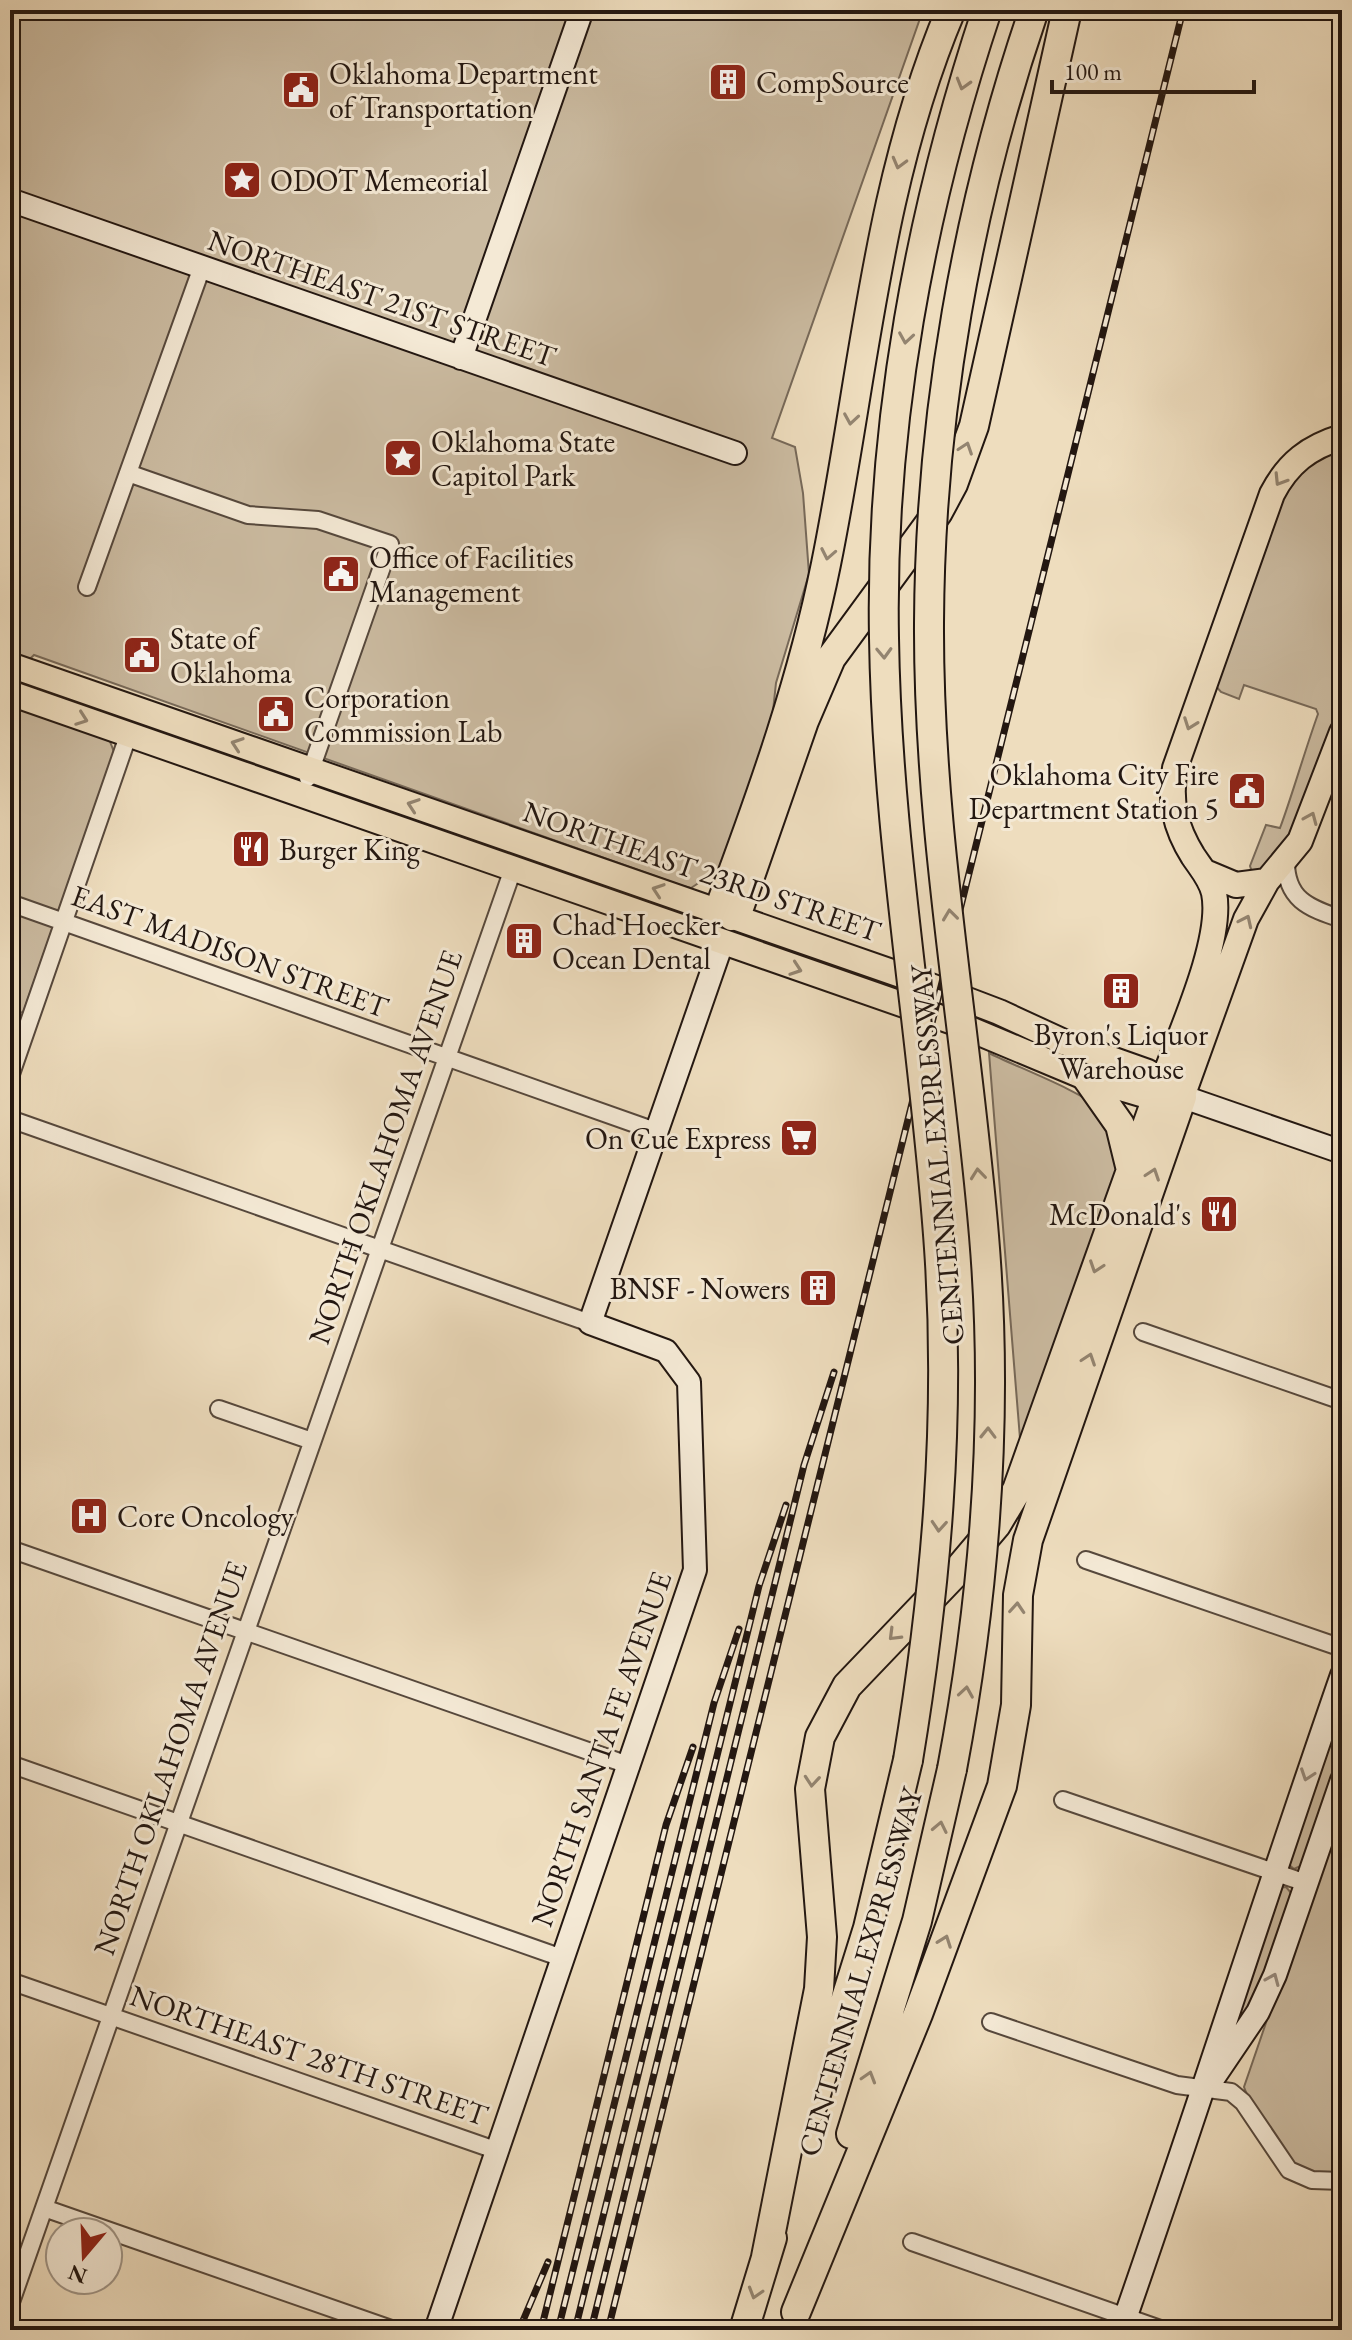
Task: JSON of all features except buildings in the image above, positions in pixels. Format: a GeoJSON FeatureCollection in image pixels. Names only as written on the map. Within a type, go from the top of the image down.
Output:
{"type":"FeatureCollection","features":[{"type":"Feature","properties":{"kind":"highway"},"geometry":{"type":"LineString","coordinates":[[951,10],[920,92],[890,197],[826,565],[790,706],[723,899],[732,916],[740,905],[804,721],[831,658],[953,484],[974,426],[1067,10]]}},
{"type":"Feature","properties":{"kind":"highway","name":"CENTENNIAL EXPRESSWAY"},"geometry":{"type":"LineString","coordinates":[[744,2330],[868,1928],[908,1760],[926,1652],[939,1532],[944,1438],[939,1248],[892,811],[884,635],[885,556],[896,419],[913,295],[948,138],[987,10]]}},
{"type":"Feature","properties":{"kind":"highway","name":"CENTENNIAL EXPRESSWAY"},"geometry":{"type":"LineString","coordinates":[[793,2321],[917,1921],[952,1769],[975,1631],[982,1549],[989,1341],[985,1240],[934,765],[931,566],[941,427],[962,285],[988,164],[1034,10]]}},
{"type":"Feature","properties":{"kind":"highway"},"geometry":{"type":"LineString","coordinates":[[1087,1078],[1120,1125],[1131,1167]]}},
{"type":"Feature","properties":{"kind":"highway"},"geometry":{"type":"LineString","coordinates":[[766,2257],[819,1989],[822,1925],[810,1789],[820,1737],[847,1686],[958,1570],[1006,1510],[1030,1459],[1131,1167],[1171,1093]]}},
{"type":"Feature","properties":{"kind":"highway"},"geometry":{"type":"LineString","coordinates":[[793,2321],[918,2014],[1002,1786],[1016,1705],[1018,1595],[1028,1540],[1171,1093]]}},
{"type":"Feature","properties":{"kind":"main road"},"geometry":{"type":"LineString","coordinates":[[1171,1093],[1213,935],[1214,890],[1174,817],[1171,790],[1175,768],[1272,494],[1282,475],[1306,451],[1342,437]]}},
{"type":"Feature","properties":{"kind":"main road","name":"NORTHEAST 23RD STREET"},"geometry":{"type":"LineString","coordinates":[[13,664],[999,1012],[1066,1043],[1148,1072],[1171,1093]]}},
{"type":"Feature","properties":{"kind":"main road","name":"NORTHEAST 23RD STREET"},"geometry":{"type":"LineString","coordinates":[[10,693],[953,1022],[1087,1078],[1141,1094],[1171,1093]]}},
{"type":"Feature","properties":{"kind":"main road"},"geometry":{"type":"LineString","coordinates":[[1171,1093],[1267,881],[1310,822],[1342,732]]}},
{"type":"Feature","properties":{"kind":"main road"},"geometry":{"type":"LineString","coordinates":[[1205,872],[1236,885],[1267,881]]}},
{"type":"Feature","properties":{"kind":"main road"},"geometry":{"type":"LineString","coordinates":[[722,943],[732,916]]}},
{"type":"Feature","properties":{"kind":"street"},"geometry":{"type":"LineString","coordinates":[[461,358],[582,10]]}},
{"type":"Feature","properties":{"kind":"street","name":"NORTHEAST 21ST STREET"},"geometry":{"type":"LineString","coordinates":[[10,200],[735,453]]}},
{"type":"Feature","properties":{"kind":"street"},"geometry":{"type":"LineString","coordinates":[[87,587],[202,267]]}},
{"type":"Feature","properties":{"kind":"street"},"geometry":{"type":"LineString","coordinates":[[128,473],[248,515],[318,520],[390,544],[301,795]]}},
{"type":"Feature","properties":{"kind":"street"},"geometry":{"type":"LineString","coordinates":[[10,1077],[128,736]]}},
{"type":"Feature","properties":{"kind":"street"},"geometry":{"type":"LineString","coordinates":[[1286,859],[1288,884],[1293,895],[1301,903],[1342,919]]}},
{"type":"Feature","properties":{"kind":"street","name":"NORTH OKLAHOMA AVENUE"},"geometry":{"type":"LineString","coordinates":[[10,2305],[513,869]]}},
{"type":"Feature","properties":{"kind":"street","name":"EAST MADISON STREET"},"geometry":{"type":"LineString","coordinates":[[10,903],[658,1132]]}},
{"type":"Feature","properties":{"kind":"street"},"geometry":{"type":"LineString","coordinates":[[10,1119],[590,1323],[722,943]]}},
{"type":"Feature","properties":{"kind":"street"},"geometry":{"type":"LineString","coordinates":[[1171,1093],[1342,1152]]}},
{"type":"Feature","properties":{"kind":"street","name":"NORTH SANTA FE AVENUE"},"geometry":{"type":"LineString","coordinates":[[436,2330],[631,1766],[695,1570],[691,1393],[684,1372],[666,1351],[590,1323]]}},
{"type":"Feature","properties":{"kind":"street"},"geometry":{"type":"LineString","coordinates":[[1143,1332],[1342,1401]]}},
{"type":"Feature","properties":{"kind":"street"},"geometry":{"type":"LineString","coordinates":[[219,1409],[312,1441]]}},
{"type":"Feature","properties":{"kind":"street"},"geometry":{"type":"LineString","coordinates":[[10,1549],[631,1766]]}},
{"type":"Feature","properties":{"kind":"street"},"geometry":{"type":"LineString","coordinates":[[1086,1560],[1342,1648]]}},
{"type":"Feature","properties":{"kind":"street"},"geometry":{"type":"LineString","coordinates":[[1123,2324],[1206,2087],[1273,1872],[1342,1675]]}},
{"type":"Feature","properties":{"kind":"street"},"geometry":{"type":"LineString","coordinates":[[10,1764],[565,1959]]}},
{"type":"Feature","properties":{"kind":"street"},"geometry":{"type":"LineString","coordinates":[[1206,2087],[1235,2048],[1270,1988],[1342,1780]]}},
{"type":"Feature","properties":{"kind":"street"},"geometry":{"type":"LineString","coordinates":[[1063,1800],[1306,1883]]}},
{"type":"Feature","properties":{"kind":"street","name":"NORTHEAST 28TH STREET"},"geometry":{"type":"LineString","coordinates":[[10,1981],[498,2151]]}},
{"type":"Feature","properties":{"kind":"street"},"geometry":{"type":"LineString","coordinates":[[991,2022],[1177,2085],[1231,2092],[1240,2099],[1289,2170],[1312,2180],[1342,2181]]}},
{"type":"Feature","properties":{"kind":"street"},"geometry":{"type":"LineString","coordinates":[[44,2208],[394,2330]]}},
{"type":"Feature","properties":{"kind":"street"},"geometry":{"type":"LineString","coordinates":[[912,2242],[1123,2324],[1163,2330]]}},
{"type":"Feature","properties":{"kind":"shaded area","name":"Oklahoma State Capitol Park"},"geometry":{"type":"Polygon","coordinates":[[[10,10],[923,10],[772,438],[795,447],[803,493],[809,574],[776,683],[772,720],[717,878],[709,882],[703,880],[691,888],[683,886],[34,655],[10,678],[10,10]]]}},
{"type":"Feature","properties":{"kind":"shaded area"},"geometry":{"type":"Polygon","coordinates":[[[1342,447],[1342,711],[1300,826],[1263,870],[1252,872],[1250,866],[1266,825],[1280,828],[1318,714],[1316,709],[1244,685],[1239,699],[1221,692],[1214,684],[1282,493],[1299,469],[1342,447]]]}},
{"type":"Feature","properties":{"kind":"shaded area"},"geometry":{"type":"Polygon","coordinates":[[[10,705],[109,739],[114,752],[23,1013],[10,1008],[10,705]]]}},
{"type":"Feature","properties":{"kind":"shaded area"},"geometry":{"type":"Polygon","coordinates":[[[989,1053],[1065,1087],[1099,1109],[1111,1130],[1119,1168],[1021,1451],[989,1053]]]}},
{"type":"Feature","properties":{"kind":"shaded area"},"geometry":{"type":"Polygon","coordinates":[[[1342,1699],[1342,1757],[1305,1864],[1294,1869],[1287,1863],[1342,1699]]]}},
{"type":"Feature","properties":{"kind":"shaded area"},"geometry":{"type":"Polygon","coordinates":[[[1342,1801],[1342,2175],[1326,2176],[1304,2171],[1293,2164],[1269,2131],[1244,2087],[1342,1801]]]}},
{"type":"Feature","properties":{"kind":"shaded area"},"geometry":{"type":"Polygon","coordinates":[[[1286,1887],[1292,1894],[1264,1979],[1229,2042],[1279,1888],[1286,1887]]]}},
{"type":"Feature","properties":{"kind":"railway"},"geometry":{"type":"LineString","coordinates":[[608,2330],[1183,10]]}},
{"type":"Feature","properties":{"kind":"railway"},"geometry":{"type":"LineString","coordinates":[[591,2330],[804,1465],[834,1372]]}},
{"type":"Feature","properties":{"kind":"railway"},"geometry":{"type":"LineString","coordinates":[[575,2330],[759,1586],[786,1505]]}},
{"type":"Feature","properties":{"kind":"railway"},"geometry":{"type":"LineString","coordinates":[[558,2330],[714,1703],[739,1629]]}},
{"type":"Feature","properties":{"kind":"railway"},"geometry":{"type":"LineString","coordinates":[[541,2330],[666,1825],[693,1747]]}},
{"type":"Feature","properties":{"kind":"railway"},"geometry":{"type":"LineString","coordinates":[[519,2330],[548,2262]]}},
{"type":"Feature","properties":{"kind":"place","name":"CompSource"},"geometry":{"type":"Point","coordinates":[728,82]}},
{"type":"Feature","properties":{"kind":"place","name":"Oklahoma Department of Transportation"},"geometry":{"type":"Point","coordinates":[301,90]}},
{"type":"Feature","properties":{"kind":"place","name":"ODOT Memeorial"},"geometry":{"type":"Point","coordinates":[242,180]}},
{"type":"Feature","properties":{"kind":"place","name":"Oklahoma State Capitol Park"},"geometry":{"type":"Point","coordinates":[403,458]}},
{"type":"Feature","properties":{"kind":"place","name":"Office of Facilities Management"},"geometry":{"type":"Point","coordinates":[341,574]}},
{"type":"Feature","properties":{"kind":"place","name":"State of Oklahoma"},"geometry":{"type":"Point","coordinates":[142,655]}},
{"type":"Feature","properties":{"kind":"place","name":"Corporation Commission Lab"},"geometry":{"type":"Point","coordinates":[276,714]}},
{"type":"Feature","properties":{"kind":"place","name":"Oklahoma City Fire Department Station 5"},"geometry":{"type":"Point","coordinates":[1247,791]}},
{"type":"Feature","properties":{"kind":"place","name":"Burger King"},"geometry":{"type":"Point","coordinates":[251,849]}},
{"type":"Feature","properties":{"kind":"place","name":"Chad Hoecker Ocean Dental"},"geometry":{"type":"Point","coordinates":[524,941]}},
{"type":"Feature","properties":{"kind":"place","name":"Byron's Liquor Warehouse"},"geometry":{"type":"Point","coordinates":[1121,991]}},
{"type":"Feature","properties":{"kind":"place","name":"On Cue Express"},"geometry":{"type":"Point","coordinates":[799,1138]}},
{"type":"Feature","properties":{"kind":"place","name":"McDonald's"},"geometry":{"type":"Point","coordinates":[1219,1214]}},
{"type":"Feature","properties":{"kind":"place","name":"BNSF - Nowers"},"geometry":{"type":"Point","coordinates":[818,1288]}},
{"type":"Feature","properties":{"kind":"place","name":"Core Oncology"},"geometry":{"type":"Point","coordinates":[89,1516]}}]}
